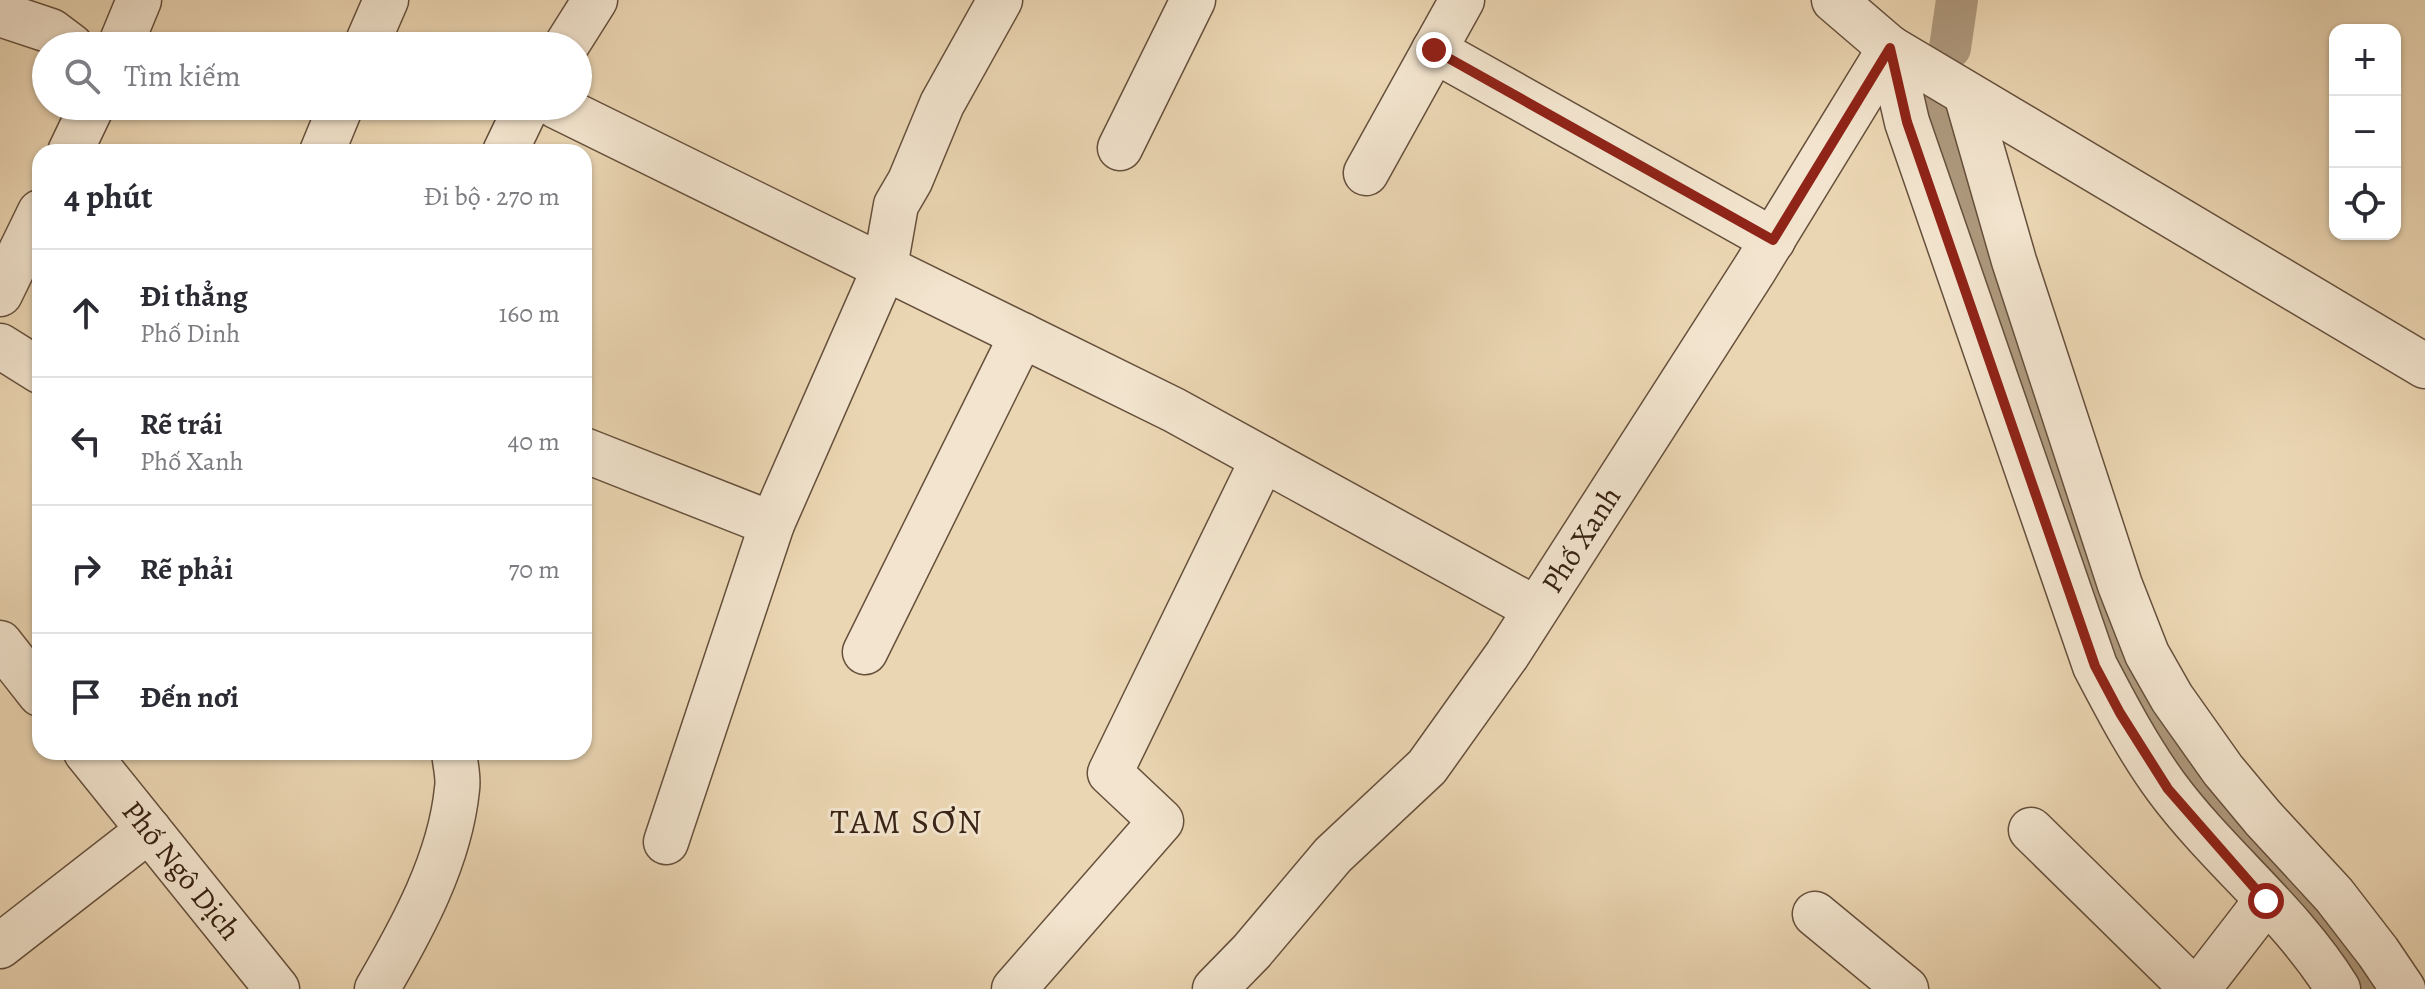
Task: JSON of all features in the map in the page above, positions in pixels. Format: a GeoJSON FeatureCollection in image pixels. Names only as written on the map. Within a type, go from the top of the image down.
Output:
{"type":"FeatureCollection","features":[{"type":"Feature","properties":{"kind":"street"},"geometry":{"type":"LineString","coordinates":[[126,32],[139,0]]}},
{"type":"Feature","properties":{"kind":"street"},"geometry":{"type":"LineString","coordinates":[[372,32],[386,0]]}},
{"type":"Feature","properties":{"kind":"street"},"geometry":{"type":"LineString","coordinates":[[575,32],[595,0]]}},
{"type":"Feature","properties":{"kind":"street"},"geometry":{"type":"LineString","coordinates":[[666,842],[772,524],[885,267],[896,205],[910,181],[942,104],[1000,0]]}},
{"type":"Feature","properties":{"kind":"street"},"geometry":{"type":"LineString","coordinates":[[1120,148],[1193,0]]}},
{"type":"Feature","properties":{"kind":"street"},"geometry":{"type":"LineString","coordinates":[[1366,173],[1462,0]]}},
{"type":"Feature","properties":{"kind":"street"},"geometry":{"type":"LineString","coordinates":[[1834,0],[1890,48],[2425,366]]}},
{"type":"Feature","properties":{"kind":"street"},"geometry":{"type":"LineString","coordinates":[[0,14],[52,32]]}},
{"type":"Feature","properties":{"kind":"street"},"geometry":{"type":"LineString","coordinates":[[1890,48],[1907,122],[2095,666],[2120,713],[2168,789],[2338,989]]}},
{"type":"Feature","properties":{"kind":"street","name":"Phố Xanh"},"geometry":{"type":"LineString","coordinates":[[1219,988],[1333,855],[1427,767],[1507,655],[1773,240],[1890,48]]}},
{"type":"Feature","properties":{"kind":"street"},"geometry":{"type":"LineString","coordinates":[[1434,50],[1773,240]]}},
{"type":"Feature","properties":{"kind":"street"},"geometry":{"type":"LineString","coordinates":[[1966,94],[2014,261],[2120,585],[2147,654],[2172,698],[2223,770],[2334,895],[2403,989]]}},
{"type":"Feature","properties":{"kind":"street"},"geometry":{"type":"LineString","coordinates":[[74,144],[85,120]]}},
{"type":"Feature","properties":{"kind":"street"},"geometry":{"type":"LineString","coordinates":[[325,144],[335,120]]}},
{"type":"Feature","properties":{"kind":"street"},"geometry":{"type":"LineString","coordinates":[[509,144],[520,120]]}},
{"type":"Feature","properties":{"kind":"street"},"geometry":{"type":"LineString","coordinates":[[585,120],[1174,410],[1536,609]]}},
{"type":"Feature","properties":{"kind":"street"},"geometry":{"type":"LineString","coordinates":[[0,294],[32,228]]}},
{"type":"Feature","properties":{"kind":"street"},"geometry":{"type":"LineString","coordinates":[[865,652],[1022,335]]}},
{"type":"Feature","properties":{"kind":"street"},"geometry":{"type":"LineString","coordinates":[[0,346],[32,366]]}},
{"type":"Feature","properties":{"kind":"street"},"geometry":{"type":"LineString","coordinates":[[592,453],[772,524]]}},
{"type":"Feature","properties":{"kind":"street"},"geometry":{"type":"LineString","coordinates":[[1014,989],[1161,821],[1110,773],[1263,459]]}},
{"type":"Feature","properties":{"kind":"street"},"geometry":{"type":"LineString","coordinates":[[0,643],[32,684]]}},
{"type":"Feature","properties":{"kind":"street","name":"Phố Ngô Dịch"},"geometry":{"type":"LineString","coordinates":[[92,760],[277,989]]}},
{"type":"Feature","properties":{"kind":"street"},"geometry":{"type":"LineString","coordinates":[[377,989],[418,913],[445,847],[458,787],[455,760]]}},
{"type":"Feature","properties":{"kind":"street"},"geometry":{"type":"LineString","coordinates":[[0,946],[149,830]]}},
{"type":"Feature","properties":{"kind":"street"},"geometry":{"type":"LineString","coordinates":[[2031,830],[2196,989],[2266,901]]}},
{"type":"Feature","properties":{"kind":"street"},"geometry":{"type":"LineString","coordinates":[[1815,914],[1906,989]]}},
{"type":"Feature","properties":{"kind":"waterway"},"geometry":{"type":"LineString","coordinates":[[1950,48],[1957,0]]}},
{"type":"Feature","properties":{"kind":"waterway"},"geometry":{"type":"LineString","coordinates":[[1941,103],[1946,135],[2080,545],[2123,660],[2163,738],[2372,989]]}},
{"type":"Feature","properties":{"kind":"district","name":"TAM SƠN"},"geometry":{"type":"Point","coordinates":[907,821]}},
{"type":"Feature","properties":{"kind":"route"},"geometry":{"type":"LineString","coordinates":[[1434,50],[1773,240],[1890,48],[1907,122],[2095,666],[2120,713],[2168,789],[2266,901]]}}]}
